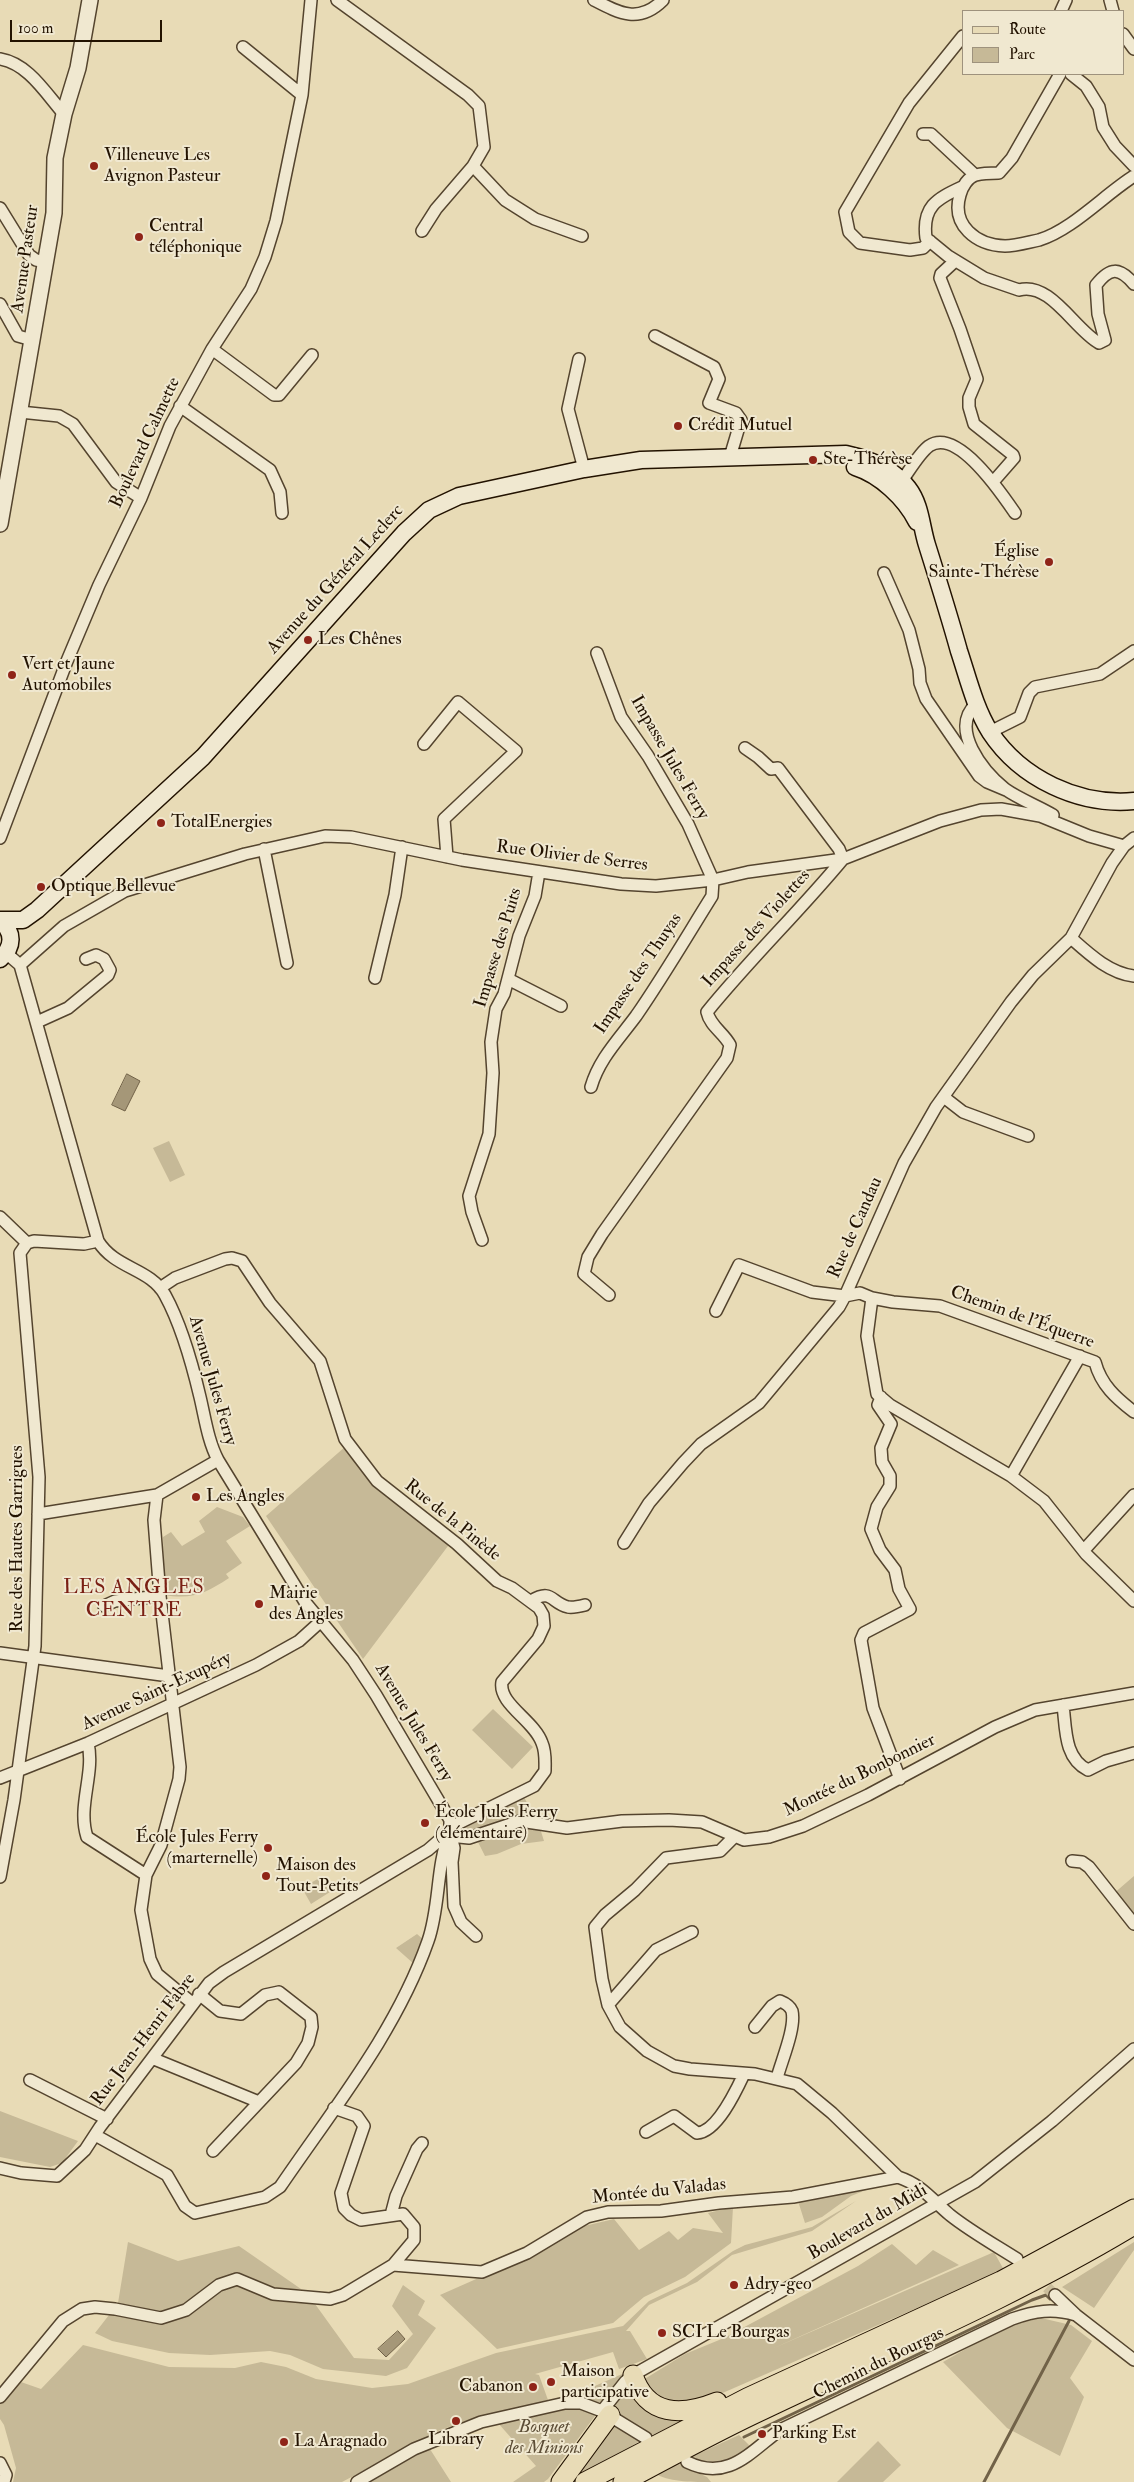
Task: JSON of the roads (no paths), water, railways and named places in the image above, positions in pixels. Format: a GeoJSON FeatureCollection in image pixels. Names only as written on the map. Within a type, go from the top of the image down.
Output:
{"type":"FeatureCollection","features":[{"type":"Feature","properties":{"kind":"main road","name":"Avenue du Général Leclerc"},"geometry":{"type":"LineString","coordinates":[[23,920],[58,893],[190,771],[416,521],[444,502],[459,496],[584,469],[641,460],[795,457],[834,454],[859,457],[881,466],[916,503],[926,542],[976,704],[990,732],[1014,760],[1057,788],[1096,800],[1134,800]]}},
{"type":"Feature","properties":{"kind":"main road"},"geometry":{"type":"LineString","coordinates":[[0,920],[23,920],[6,950]]}},
{"type":"Feature","properties":{"kind":"main road"},"geometry":{"type":"LineString","coordinates":[[0,920],[10,932],[6,950]]}},
{"type":"Feature","properties":{"kind":"main road"},"geometry":{"type":"LineString","coordinates":[[586,2482],[747,2398],[1001,2281],[1134,2209]]}},
{"type":"Feature","properties":{"kind":"main road"},"geometry":{"type":"LineString","coordinates":[[623,2482],[753,2414],[941,2326],[1102,2244],[1134,2225]]}},
{"type":"Feature","properties":{"kind":"main road"},"geometry":{"type":"LineString","coordinates":[[633,2375],[646,2398],[666,2410],[680,2412],[701,2408],[728,2397],[747,2398]]}},
{"type":"Feature","properties":{"kind":"main road"},"geometry":{"type":"LineString","coordinates":[[560,2482],[606,2413]]}},
{"type":"Feature","properties":{"kind":"street","name":"Avenue Pasteur"},"geometry":{"type":"LineString","coordinates":[[0,521],[54,213],[53,170],[64,114],[78,68],[90,0]]}},
{"type":"Feature","properties":{"kind":"street","name":"Boulevard Calmette"},"geometry":{"type":"LineString","coordinates":[[0,838],[67,661],[141,498],[180,406],[212,349],[251,289],[265,257],[276,221],[302,95],[311,0]]}},
{"type":"Feature","properties":{"kind":"street"},"geometry":{"type":"LineString","coordinates":[[337,0],[468,94],[478,106],[484,148],[473,166],[436,209],[422,231]]}},
{"type":"Feature","properties":{"kind":"street"},"geometry":{"type":"LineString","coordinates":[[594,0],[626,15],[646,12],[663,0]]}},
{"type":"Feature","properties":{"kind":"street"},"geometry":{"type":"LineString","coordinates":[[1124,35],[1134,49]]}},
{"type":"Feature","properties":{"kind":"street"},"geometry":{"type":"LineString","coordinates":[[930,240],[923,248],[910,250],[860,243],[849,232],[845,212],[909,103],[962,37]]}},
{"type":"Feature","properties":{"kind":"street"},"geometry":{"type":"LineString","coordinates":[[243,47],[302,95]]}},
{"type":"Feature","properties":{"kind":"street"},"geometry":{"type":"LineString","coordinates":[[0,59],[22,67],[64,114]]}},
{"type":"Feature","properties":{"kind":"street"},"geometry":{"type":"LineString","coordinates":[[1059,75],[1012,158],[999,173],[975,175],[962,187],[947,194],[928,212],[924,219],[926,238],[955,261],[984,278],[994,279],[1019,290],[1026,288],[1036,290],[1049,297],[1088,337],[1099,343],[1105,340],[1098,314],[1096,285],[1104,274],[1115,271],[1125,274],[1134,284]]}},
{"type":"Feature","properties":{"kind":"street"},"geometry":{"type":"LineString","coordinates":[[1072,75],[1086,86],[1099,107],[1103,127],[1114,146],[1134,166]]}},
{"type":"Feature","properties":{"kind":"street"},"geometry":{"type":"LineString","coordinates":[[923,134],[931,134],[975,175]]}},
{"type":"Feature","properties":{"kind":"street"},"geometry":{"type":"LineString","coordinates":[[473,166],[505,200],[535,220],[582,236]]}},
{"type":"Feature","properties":{"kind":"street"},"geometry":{"type":"LineString","coordinates":[[962,187],[957,206],[960,222],[970,233],[993,244],[1006,246],[1040,239],[1061,230],[1114,188],[1134,176]]}},
{"type":"Feature","properties":{"kind":"street"},"geometry":{"type":"LineString","coordinates":[[0,208],[29,254],[36,260],[46,262]]}},
{"type":"Feature","properties":{"kind":"street"},"geometry":{"type":"LineString","coordinates":[[955,261],[940,278],[977,378],[969,398],[970,418],[974,424],[1013,455],[1014,458],[993,482]]}},
{"type":"Feature","properties":{"kind":"street"},"geometry":{"type":"LineString","coordinates":[[0,304],[18,336],[32,340]]}},
{"type":"Feature","properties":{"kind":"street"},"geometry":{"type":"LineString","coordinates":[[655,336],[714,367],[719,379],[708,403],[736,413],[741,420],[730,457]]}},
{"type":"Feature","properties":{"kind":"street"},"geometry":{"type":"LineString","coordinates":[[212,349],[274,395],[279,395],[312,355]]}},
{"type":"Feature","properties":{"kind":"street"},"geometry":{"type":"LineString","coordinates":[[579,359],[568,409],[584,469]]}},
{"type":"Feature","properties":{"kind":"street"},"geometry":{"type":"LineString","coordinates":[[180,406],[270,470],[280,492],[282,512]]}},
{"type":"Feature","properties":{"kind":"street"},"geometry":{"type":"LineString","coordinates":[[20,412],[66,418],[82,433],[116,482],[141,498]]}},
{"type":"Feature","properties":{"kind":"street"},"geometry":{"type":"LineString","coordinates":[[898,486],[930,446],[944,443],[968,455],[993,482],[1015,513]]}},
{"type":"Feature","properties":{"kind":"street"},"geometry":{"type":"LineString","coordinates":[[884,573],[909,630],[919,669],[920,683],[926,699],[979,776],[1071,827]]}},
{"type":"Feature","properties":{"kind":"street"},"geometry":{"type":"LineString","coordinates":[[990,732],[1020,717],[1029,693],[1035,687],[1100,674],[1117,665],[1134,651]]}},
{"type":"Feature","properties":{"kind":"street","name":"Impasse Jules Ferry"},"geometry":{"type":"LineString","coordinates":[[597,653],[621,718],[648,756],[688,824],[713,880]]}},
{"type":"Feature","properties":{"kind":"street"},"geometry":{"type":"LineString","coordinates":[[424,744],[458,702],[516,751],[444,819],[447,857]]}},
{"type":"Feature","properties":{"kind":"street"},"geometry":{"type":"LineString","coordinates":[[976,704],[966,716],[965,727],[978,759],[1006,790]]}},
{"type":"Feature","properties":{"kind":"street"},"geometry":{"type":"LineString","coordinates":[[745,748],[771,769],[778,768],[839,849],[843,859]]}},
{"type":"Feature","properties":{"kind":"street","name":"Rue Olivier de Serres"},"geometry":{"type":"LineString","coordinates":[[20,965],[64,926],[125,891],[264,849],[337,835],[447,857],[539,872],[621,884],[656,886],[713,880],[748,872],[843,859],[940,821],[981,810],[1002,809],[1040,816],[1071,827],[1088,836],[1124,846]]}},
{"type":"Feature","properties":{"kind":"street"},"geometry":{"type":"LineString","coordinates":[[1124,846],[1134,838]]}},
{"type":"Feature","properties":{"kind":"street","name":"Rue de Candau"},"geometry":{"type":"LineString","coordinates":[[845,1296],[904,1163],[936,1107],[945,1098],[1011,1002],[1033,975],[1071,938],[1112,863],[1124,846]]}},
{"type":"Feature","properties":{"kind":"street"},"geometry":{"type":"LineString","coordinates":[[375,978],[395,895],[402,847]]}},
{"type":"Feature","properties":{"kind":"street"},"geometry":{"type":"LineString","coordinates":[[264,849],[287,963]]}},
{"type":"Feature","properties":{"kind":"street","name":"Impasse des Violettes"},"geometry":{"type":"LineString","coordinates":[[609,1295],[584,1274],[588,1257],[650,1164],[727,1058],[730,1045],[726,1037],[709,1020],[707,1012],[743,967],[811,898],[843,859]]}},
{"type":"Feature","properties":{"kind":"street","name":"Impasse des Puits"},"geometry":{"type":"LineString","coordinates":[[482,1240],[472,1212],[470,1196],[489,1134],[493,1073],[491,1042],[496,1009],[504,994],[519,936],[535,896],[539,872]]}},
{"type":"Feature","properties":{"kind":"street","name":"Impasse des Thuyas"},"geometry":{"type":"LineString","coordinates":[[591,1087],[595,1075],[612,1044],[635,1017],[712,896],[713,880]]}},
{"type":"Feature","properties":{"kind":"street"},"geometry":{"type":"LineString","coordinates":[[1071,938],[1099,962],[1126,975],[1134,976]]}},
{"type":"Feature","properties":{"kind":"street"},"geometry":{"type":"LineString","coordinates":[[6,950],[20,965]]}},
{"type":"Feature","properties":{"kind":"street"},"geometry":{"type":"LineString","coordinates":[[37,1022],[68,1008],[108,975],[110,970],[104,958],[96,955],[86,959]]}},
{"type":"Feature","properties":{"kind":"street","name":"Avenue Jules Ferry"},"geometry":{"type":"LineString","coordinates":[[20,965],[98,1241],[110,1256],[151,1280],[160,1288],[173,1312],[194,1369],[212,1447],[218,1460],[305,1602],[353,1660],[376,1695],[450,1820],[450,1832],[454,1848],[452,1862],[454,1906],[460,1922],[476,1936]]}},
{"type":"Feature","properties":{"kind":"street"},"geometry":{"type":"LineString","coordinates":[[508,979],[562,1006]]}},
{"type":"Feature","properties":{"kind":"street"},"geometry":{"type":"LineString","coordinates":[[945,1098],[963,1112],[1028,1136]]}},
{"type":"Feature","properties":{"kind":"street"},"geometry":{"type":"LineString","coordinates":[[0,1217],[27,1243],[34,1241],[84,1244],[98,1241]]}},
{"type":"Feature","properties":{"kind":"street","name":"Rue des Hautes Garrigues"},"geometry":{"type":"LineString","coordinates":[[0,1877],[33,1658],[39,1477],[29,1340],[20,1262],[20,1253],[27,1243]]}},
{"type":"Feature","properties":{"kind":"street","name":"Rue de la Pinède"},"geometry":{"type":"LineString","coordinates":[[160,1288],[175,1278],[225,1260],[232,1258],[242,1261],[270,1303],[320,1361],[345,1439],[377,1481],[457,1544],[498,1581],[531,1601],[543,1615],[544,1626],[538,1639],[502,1682],[500,1691],[504,1699],[520,1712],[542,1742],[545,1770],[534,1786],[464,1820],[450,1832]]}},
{"type":"Feature","properties":{"kind":"street"},"geometry":{"type":"LineString","coordinates":[[624,1543],[649,1503],[683,1463],[702,1444],[759,1402],[839,1307],[845,1296],[812,1292],[739,1265],[716,1311]]}},
{"type":"Feature","properties":{"kind":"street","name":"Rue de Candau"},"geometry":{"type":"LineString","coordinates":[[845,1296],[860,1293],[872,1298]]}},
{"type":"Feature","properties":{"kind":"street"},"geometry":{"type":"LineString","coordinates":[[872,1298],[867,1336],[877,1394],[890,1405],[1011,1476],[1044,1501],[1084,1550],[1134,1601]]}},
{"type":"Feature","properties":{"kind":"street","name":"Chemin de l'Équerre"},"geometry":{"type":"LineString","coordinates":[[872,1298],[893,1302],[940,1306],[1095,1362],[1099,1376],[1112,1394],[1134,1412]]}},
{"type":"Feature","properties":{"kind":"street"},"geometry":{"type":"LineString","coordinates":[[1011,1476],[1080,1356]]}},
{"type":"Feature","properties":{"kind":"street"},"geometry":{"type":"LineString","coordinates":[[881,1398],[878,1405],[891,1424],[881,1448],[882,1462],[890,1476],[890,1486],[877,1508],[870,1529],[880,1550],[895,1570],[899,1589],[910,1609],[864,1632],[861,1640],[873,1708],[900,1778]]}},
{"type":"Feature","properties":{"kind":"street"},"geometry":{"type":"LineString","coordinates":[[38,1514],[157,1495],[218,1460]]}},
{"type":"Feature","properties":{"kind":"street"},"geometry":{"type":"LineString","coordinates":[[157,1495],[154,1520],[160,1596],[177,1730],[179,1779],[161,1845],[146,1875],[141,1910],[150,1959],[157,1974],[220,2011],[241,2014],[265,1994],[279,1992],[311,2017],[312,2027],[308,2043],[296,2063],[213,2151]]}},
{"type":"Feature","properties":{"kind":"street"},"geometry":{"type":"LineString","coordinates":[[1084,1550],[1134,1495]]}},
{"type":"Feature","properties":{"kind":"street"},"geometry":{"type":"LineString","coordinates":[[104,1606],[115,1601],[160,1596]]}},
{"type":"Feature","properties":{"kind":"street"},"geometry":{"type":"LineString","coordinates":[[531,1601],[540,1596],[552,1596],[568,1607],[585,1605]]}},
{"type":"Feature","properties":{"kind":"street","name":"Avenue Saint-Exupéry"},"geometry":{"type":"LineString","coordinates":[[0,1778],[88,1743],[279,1653],[299,1641],[320,1622]]}},
{"type":"Feature","properties":{"kind":"street"},"geometry":{"type":"LineString","coordinates":[[0,1653],[169,1676]]}},
{"type":"Feature","properties":{"kind":"street","name":"Montée du Bonbonnier"},"geometry":{"type":"LineString","coordinates":[[450,1832],[459,1837],[469,1838],[520,1822],[567,1828],[622,1821],[669,1820],[702,1822],[744,1840],[769,1837],[803,1826],[900,1778],[995,1727],[1035,1710],[1134,1693]]}},
{"type":"Feature","properties":{"kind":"street"},"geometry":{"type":"LineString","coordinates":[[1063,1705],[1066,1741],[1072,1755],[1081,1767],[1088,1770],[1106,1761],[1134,1753]]}},
{"type":"Feature","properties":{"kind":"street"},"geometry":{"type":"LineString","coordinates":[[88,1743],[91,1757],[82,1823],[87,1837],[146,1875]]}},
{"type":"Feature","properties":{"kind":"street"},"geometry":{"type":"LineString","coordinates":[[95,2135],[167,2175],[186,2206],[196,2213],[265,2197],[280,2187],[384,2034],[408,1990],[429,1939],[443,1850],[450,1832]]}},
{"type":"Feature","properties":{"kind":"street","name":"Rue Jean-Henri Fabre"},"geometry":{"type":"LineString","coordinates":[[0,2168],[21,2173],[57,2176],[85,2150],[154,2059],[196,1998],[224,1972],[428,1850],[450,1832]]}},
{"type":"Feature","properties":{"kind":"street"},"geometry":{"type":"LineString","coordinates":[[736,1836],[720,1851],[666,1858],[635,1890],[605,1915],[595,1927],[608,2005],[620,2027],[647,2051],[674,2066],[776,2078],[797,2084],[832,2113],[898,2178],[914,2183],[939,2203],[949,2214],[1018,2259]]}},
{"type":"Feature","properties":{"kind":"street"},"geometry":{"type":"LineString","coordinates":[[1072,1861],[1082,1862],[1089,1867],[1134,1924]]}},
{"type":"Feature","properties":{"kind":"street"},"geometry":{"type":"LineString","coordinates":[[608,2005],[656,1950],[692,1932]]}},
{"type":"Feature","properties":{"kind":"street"},"geometry":{"type":"LineString","coordinates":[[755,2027],[772,2006],[780,2000],[786,2003],[792,2010],[791,2028],[776,2078]]}},
{"type":"Feature","properties":{"kind":"street","name":"Boulevard du Midi"},"geometry":{"type":"LineString","coordinates":[[606,2413],[625,2382],[633,2375],[975,2182],[1052,2121],[1134,2049]]}},
{"type":"Feature","properties":{"kind":"street"},"geometry":{"type":"LineString","coordinates":[[154,2059],[259,2102]]}},
{"type":"Feature","properties":{"kind":"street"},"geometry":{"type":"LineString","coordinates":[[646,2132],[674,2116],[697,2133],[704,2133],[712,2126],[734,2095],[744,2074]]}},
{"type":"Feature","properties":{"kind":"street"},"geometry":{"type":"LineString","coordinates":[[30,2080],[107,2119]]}},
{"type":"Feature","properties":{"kind":"street"},"geometry":{"type":"LineString","coordinates":[[0,2397],[63,2321],[82,2309],[95,2307],[115,2309],[161,2318],[186,2310],[219,2285],[237,2279],[273,2294],[330,2299],[354,2288],[393,2265],[414,2240],[414,2227],[404,2214],[361,2220],[351,2215],[344,2208],[341,2194],[364,2126],[357,2116],[334,2108]]}},
{"type":"Feature","properties":{"kind":"street"},"geometry":{"type":"LineString","coordinates":[[391,2215],[399,2188],[416,2149],[422,2144]]}},
{"type":"Feature","properties":{"kind":"street","name":"Montée du Valadas"},"geometry":{"type":"LineString","coordinates":[[393,2265],[482,2272],[527,2253],[587,2217],[608,2212],[661,2211],[719,2202],[792,2197],[898,2178]]}},
{"type":"Feature","properties":{"kind":"street"},"geometry":{"type":"LineString","coordinates":[[1055,2295],[1076,2315],[1134,2360]]}},
{"type":"Feature","properties":{"kind":"street","name":"Chemin du Bourgas"},"geometry":{"type":"LineString","coordinates":[[717,2470],[739,2462],[780,2430],[1012,2319],[1035,2311],[1057,2310],[1076,2315]]}},
{"type":"Feature","properties":{"kind":"street"},"geometry":{"type":"LineString","coordinates":[[357,2482],[414,2449],[482,2422],[567,2403],[581,2403],[606,2413],[646,2438]]}},
{"type":"Feature","properties":{"kind":"street"},"geometry":{"type":"LineString","coordinates":[[0,2462],[6,2475],[4,2482]]}},
{"type":"Feature","properties":{"kind":"street"},"geometry":{"type":"LineString","coordinates":[[687,2462],[706,2470],[717,2470],[718,2482]]}},
{"type":"Feature","properties":{"kind":"waterway"},"geometry":{"type":"LineString","coordinates":[[744,2437],[1032,2300],[1046,2295],[1050,2299]]}},
{"type":"Feature","properties":{"kind":"waterway"},"geometry":{"type":"LineString","coordinates":[[984,2482],[1069,2321]]}},
{"type":"Feature","properties":{"kind":"tunnel"},"geometry":{"type":"LineString","coordinates":[[1035,2276],[1055,2295]]}},
{"type":"Feature","properties":{"kind":"place","name":"Villeneuve Les Avignon Pasteur"},"geometry":{"type":"Point","coordinates":[94,166]}},
{"type":"Feature","properties":{"kind":"place","name":"Central téléphonique"},"geometry":{"type":"Point","coordinates":[139,237]}},
{"type":"Feature","properties":{"kind":"place","name":"Crédit Mutuel"},"geometry":{"type":"Point","coordinates":[678,426]}},
{"type":"Feature","properties":{"kind":"place","name":"Ste-Thérèse"},"geometry":{"type":"Point","coordinates":[813,460]}},
{"type":"Feature","properties":{"kind":"place","name":"Église Sainte-Thérèse"},"geometry":{"type":"Point","coordinates":[1049,562]}},
{"type":"Feature","properties":{"kind":"place","name":"Les Chênes"},"geometry":{"type":"Point","coordinates":[308,640]}},
{"type":"Feature","properties":{"kind":"place","name":"Vert et Jaune Automobiles"},"geometry":{"type":"Point","coordinates":[12,675]}},
{"type":"Feature","properties":{"kind":"place","name":"TotalEnergies"},"geometry":{"type":"Point","coordinates":[161,823]}},
{"type":"Feature","properties":{"kind":"place","name":"Optique Bellevue"},"geometry":{"type":"Point","coordinates":[41,887]}},
{"type":"Feature","properties":{"kind":"place","name":"Les Angles"},"geometry":{"type":"Point","coordinates":[196,1497]}},
{"type":"Feature","properties":{"kind":"place","name":"Mairie des Angles"},"geometry":{"type":"Point","coordinates":[259,1604]}},
{"type":"Feature","properties":{"kind":"place","name":"École Jules Ferry (élémentaire)"},"geometry":{"type":"Point","coordinates":[425,1823]}},
{"type":"Feature","properties":{"kind":"place","name":"École Jules Ferry (marternelle)"},"geometry":{"type":"Point","coordinates":[268,1848]}},
{"type":"Feature","properties":{"kind":"place","name":"Maison des Tout-Petits"},"geometry":{"type":"Point","coordinates":[266,1876]}},
{"type":"Feature","properties":{"kind":"place","name":"Adry-geo"},"geometry":{"type":"Point","coordinates":[734,2285]}},
{"type":"Feature","properties":{"kind":"place","name":"SCI Le Bourgas"},"geometry":{"type":"Point","coordinates":[662,2333]}},
{"type":"Feature","properties":{"kind":"place","name":"Maison participative"},"geometry":{"type":"Point","coordinates":[551,2382]}},
{"type":"Feature","properties":{"kind":"place","name":"Cabanon"},"geometry":{"type":"Point","coordinates":[533,2387]}},
{"type":"Feature","properties":{"kind":"place","name":"Library"},"geometry":{"type":"Point","coordinates":[456,2421]}},
{"type":"Feature","properties":{"kind":"place","name":"Parking Est"},"geometry":{"type":"Point","coordinates":[762,2434]}},
{"type":"Feature","properties":{"kind":"place","name":"La Aragnado"},"geometry":{"type":"Point","coordinates":[284,2442]}},
{"type":"Feature","properties":{"kind":"district","name":"LES ANGLES CENTRE"},"geometry":{"type":"Point","coordinates":[134,1600]}},
{"type":"Feature","properties":{"kind":"park label","name":"Bosquet des Minions"},"geometry":{"type":"Point","coordinates":[544,2438]}}]}
